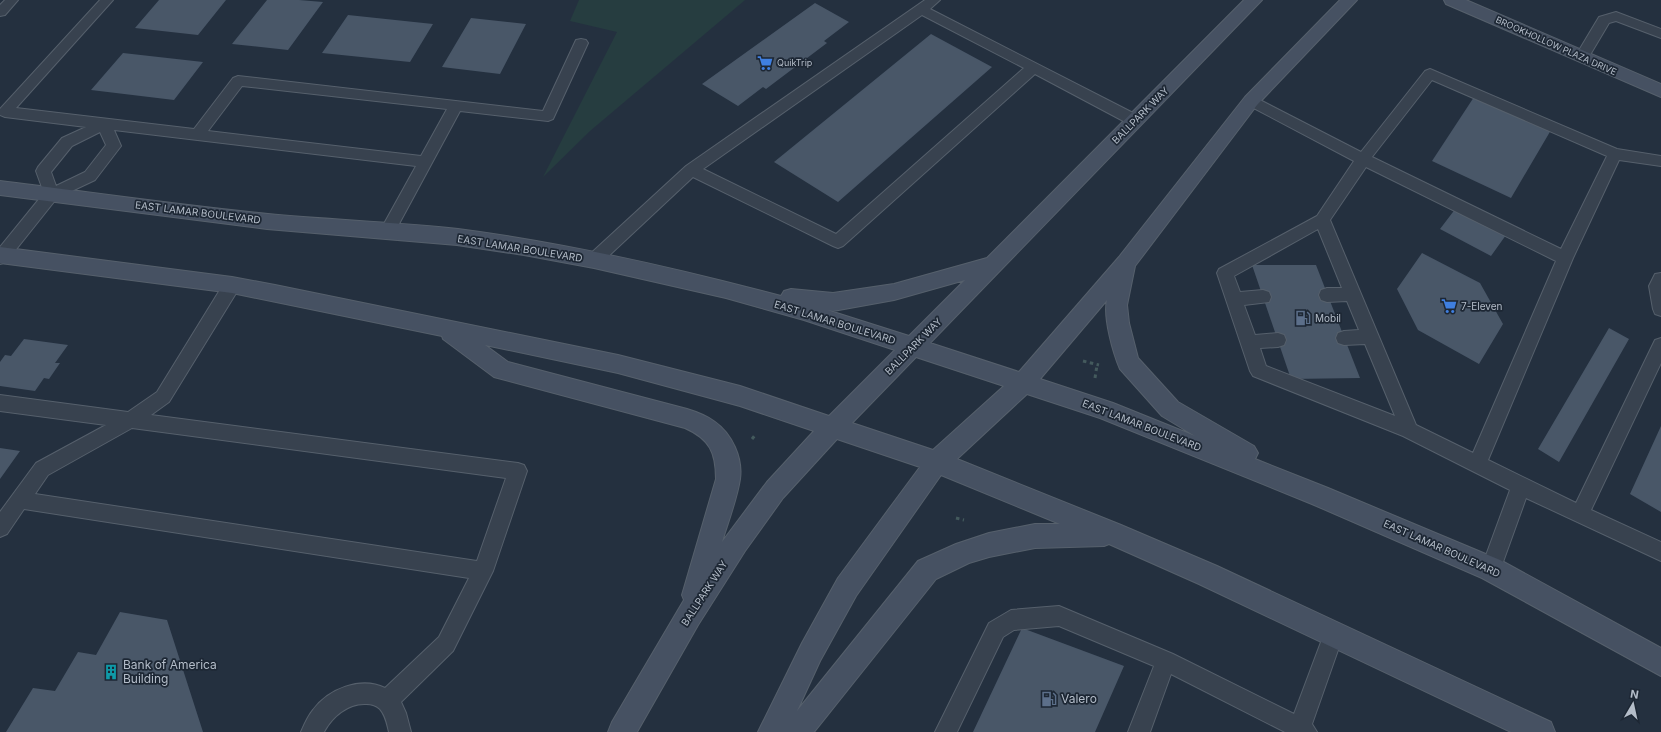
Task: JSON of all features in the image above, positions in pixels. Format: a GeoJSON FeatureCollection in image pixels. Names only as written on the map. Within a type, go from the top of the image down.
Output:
{"type":"FeatureCollection","features":[{"type":"Feature","properties":{"kind":"main road","name":"BALLPARK WAY"},"geometry":{"type":"LineString","coordinates":[[622,732],[689,616],[736,543],[776,490],[833,427],[995,264],[1134,120],[1254,0]]}},
{"type":"Feature","properties":{"kind":"main road"},"geometry":{"type":"LineString","coordinates":[[772,732],[811,652],[847,587],[891,524],[938,462],[1023,383],[1126,263],[1251,101],[1349,0]]}},
{"type":"Feature","properties":{"kind":"main road","name":"BROOKHOLLOW PLAZA DRIVE"},"geometry":{"type":"LineString","coordinates":[[1452,0],[1661,91]]}},
{"type":"Feature","properties":{"kind":"main road","name":"EAST LAMAR BOULEVARD"},"geometry":{"type":"LineString","coordinates":[[0,188],[313,226],[457,237],[594,260],[726,290],[804,311],[1105,410],[1320,496],[1491,569],[1661,663]]}},
{"type":"Feature","properties":{"kind":"main road"},"geometry":{"type":"LineString","coordinates":[[1,256],[232,285],[618,364],[740,396],[938,462],[1112,533],[1334,633],[1542,732]]}},
{"type":"Feature","properties":{"kind":"main road"},"geometry":{"type":"LineString","coordinates":[[1126,263],[1116,305],[1118,323],[1128,362],[1170,409],[1320,496]]}},
{"type":"Feature","properties":{"kind":"main road"},"geometry":{"type":"LineString","coordinates":[[726,290],[833,302],[894,292],[995,264]]}},
{"type":"Feature","properties":{"kind":"main road"},"geometry":{"type":"LineString","coordinates":[[445,328],[502,370],[700,423],[711,431],[720,441],[726,453],[729,466],[728,479],[689,616]]}},
{"type":"Feature","properties":{"kind":"main road"},"geometry":{"type":"LineString","coordinates":[[796,732],[927,570],[965,552],[990,545],[1035,536],[1112,533]]}},
{"type":"Feature","properties":{"kind":"lane"},"geometry":{"type":"LineString","coordinates":[[0,12],[12,0]]}},
{"type":"Feature","properties":{"kind":"lane"},"geometry":{"type":"LineString","coordinates":[[107,0],[5,112],[425,162]]}},
{"type":"Feature","properties":{"kind":"lane"},"geometry":{"type":"LineString","coordinates":[[594,260],[691,170],[934,0]]}},
{"type":"Feature","properties":{"kind":"lane"},"geometry":{"type":"LineString","coordinates":[[921,9],[1134,120]]}},
{"type":"Feature","properties":{"kind":"lane"},"geometry":{"type":"LineString","coordinates":[[1582,57],[1604,20],[1616,16],[1661,34]]}},
{"type":"Feature","properties":{"kind":"lane"},"geometry":{"type":"LineString","coordinates":[[197,135],[238,81],[548,116],[581,43]]}},
{"type":"Feature","properties":{"kind":"lane"},"geometry":{"type":"LineString","coordinates":[[691,170],[838,242],[1034,68]]}},
{"type":"Feature","properties":{"kind":"lane"},"geometry":{"type":"LineString","coordinates":[[1661,161],[1615,154],[1430,74],[1363,159],[1322,220],[1225,273],[1259,371],[1409,430],[1521,486],[1661,552]]}},
{"type":"Feature","properties":{"kind":"lane"},"geometry":{"type":"LineString","coordinates":[[1251,101],[1363,159],[1564,258]]}},
{"type":"Feature","properties":{"kind":"lane"},"geometry":{"type":"LineString","coordinates":[[388,231],[456,106]]}},
{"type":"Feature","properties":{"kind":"lane"},"geometry":{"type":"LineString","coordinates":[[1,256],[52,194],[90,176],[114,146],[104,124]]}},
{"type":"Feature","properties":{"kind":"lane"},"geometry":{"type":"LineString","coordinates":[[52,194],[43,171],[67,142],[104,124]]}},
{"type":"Feature","properties":{"kind":"lane"},"geometry":{"type":"LineString","coordinates":[[1477,464],[1564,258],[1615,154]]}},
{"type":"Feature","properties":{"kind":"lane"},"geometry":{"type":"LineString","coordinates":[[1322,220],[1409,430]]}},
{"type":"Feature","properties":{"kind":"lane"},"geometry":{"type":"LineString","coordinates":[[1661,279],[1657,286],[1661,309]]}},
{"type":"Feature","properties":{"kind":"lane"},"geometry":{"type":"LineString","coordinates":[[0,528],[42,469],[128,421],[163,397],[232,285]]}},
{"type":"Feature","properties":{"kind":"lane"},"geometry":{"type":"LineString","coordinates":[[1327,295],[1353,294]]}},
{"type":"Feature","properties":{"kind":"lane"},"geometry":{"type":"LineString","coordinates":[[1234,299],[1263,298]]}},
{"type":"Feature","properties":{"kind":"lane"},"geometry":{"type":"LineString","coordinates":[[1344,338],[1371,337]]}},
{"type":"Feature","properties":{"kind":"lane"},"geometry":{"type":"LineString","coordinates":[[1250,342],[1278,340]]}},
{"type":"Feature","properties":{"kind":"lane"},"geometry":{"type":"LineString","coordinates":[[1580,514],[1661,345]]}},
{"type":"Feature","properties":{"kind":"lane"},"geometry":{"type":"LineString","coordinates":[[0,403],[518,471],[484,571],[446,644],[388,700]]}},
{"type":"Feature","properties":{"kind":"lane"},"geometry":{"type":"LineString","coordinates":[[1491,569],[1521,486]]}},
{"type":"Feature","properties":{"kind":"lane"},"geometry":{"type":"LineString","coordinates":[[20,500],[484,571]]}},
{"type":"Feature","properties":{"kind":"lane"},"geometry":{"type":"LineString","coordinates":[[946,732],[996,630],[1011,620],[1059,616],[1166,661],[1303,730],[1334,633]]}},
{"type":"Feature","properties":{"kind":"lane"},"geometry":{"type":"LineString","coordinates":[[1139,732],[1166,661]]}},
{"type":"Feature","properties":{"kind":"lane"},"geometry":{"type":"LineString","coordinates":[[312,732],[315,724],[331,706],[351,695],[371,693],[388,700],[398,715],[400,732]]}},
{"type":"Feature","properties":{"kind":"path"},"geometry":{"type":"LineString","coordinates":[[1083,361],[1097,365],[1095,381]]}},
{"type":"Feature","properties":{"kind":"green space"},"geometry":{"type":"Polygon","coordinates":[[[579,0],[745,0],[590,131],[543,177],[617,32],[570,21],[579,0]]]}},
{"type":"Feature","properties":{"kind":"building"},"geometry":{"type":"Polygon","coordinates":[[[159,0],[226,0],[198,35],[135,28],[159,0]]]}},
{"type":"Feature","properties":{"kind":"building"},"geometry":{"type":"Polygon","coordinates":[[[267,0],[323,2],[288,50],[232,44],[267,0]]]}},
{"type":"Feature","properties":{"kind":"building","name":"QuikTrip"},"geometry":{"type":"Polygon","coordinates":[[[815,3],[849,22],[824,41],[827,43],[766,89],[763,87],[738,106],[702,84],[815,3]]]}},
{"type":"Feature","properties":{"kind":"building"},"geometry":{"type":"Polygon","coordinates":[[[348,15],[433,24],[410,62],[322,53],[348,15]]]}},
{"type":"Feature","properties":{"kind":"building"},"geometry":{"type":"Polygon","coordinates":[[[471,18],[526,24],[500,74],[442,67],[471,18]]]}},
{"type":"Feature","properties":{"kind":"building"},"geometry":{"type":"Polygon","coordinates":[[[931,34],[992,67],[838,202],[774,162],[931,34]]]}},
{"type":"Feature","properties":{"kind":"building"},"geometry":{"type":"Polygon","coordinates":[[[123,53],[203,62],[174,100],[91,90],[123,53]]]}},
{"type":"Feature","properties":{"kind":"building"},"geometry":{"type":"Polygon","coordinates":[[[1474,97],[1551,130],[1511,198],[1432,161],[1474,97]]]}},
{"type":"Feature","properties":{"kind":"building"},"geometry":{"type":"Polygon","coordinates":[[[1456,208],[1506,235],[1491,256],[1440,229],[1456,208]]]}},
{"type":"Feature","properties":{"kind":"building","name":"7-Eleven"},"geometry":{"type":"Polygon","coordinates":[[[1422,253],[1480,283],[1503,324],[1479,364],[1418,330],[1397,289],[1422,253]]]}},
{"type":"Feature","properties":{"kind":"building","name":"Mobil"},"geometry":{"type":"Polygon","coordinates":[[[1252,265],[1316,265],[1360,378],[1291,379],[1252,265]]]}},
{"type":"Feature","properties":{"kind":"building"},"geometry":{"type":"Polygon","coordinates":[[[1609,328],[1629,339],[1559,462],[1538,449],[1609,328]]]}},
{"type":"Feature","properties":{"kind":"building"},"geometry":{"type":"Polygon","coordinates":[[[24,339],[68,345],[55,363],[60,363],[49,379],[44,378],[35,391],[0,386],[0,362],[5,355],[11,356],[24,339]]]}},
{"type":"Feature","properties":{"kind":"building"},"geometry":{"type":"Polygon","coordinates":[[[1661,426],[1661,512],[1630,494],[1661,426]]]}},
{"type":"Feature","properties":{"kind":"building"},"geometry":{"type":"Polygon","coordinates":[[[0,448],[20,451],[0,479],[0,448]]]}},
{"type":"Feature","properties":{"kind":"building","name":"Bank of America Building"},"geometry":{"type":"Polygon","coordinates":[[[120,612],[167,620],[203,732],[6,732],[33,688],[55,691],[78,652],[96,655],[120,612]]]}},
{"type":"Feature","properties":{"kind":"building","name":"Valero"},"geometry":{"type":"Polygon","coordinates":[[[1022,628],[1124,666],[1095,732],[973,732],[1022,628]]]}},
{"type":"Feature","properties":{"kind":"place","name":"QuikTrip"},"geometry":{"type":"Point","coordinates":[765,63]}},
{"type":"Feature","properties":{"kind":"place","name":"7-Eleven"},"geometry":{"type":"Point","coordinates":[1449,306]}},
{"type":"Feature","properties":{"kind":"place","name":"Mobil"},"geometry":{"type":"Point","coordinates":[1303,318]}},
{"type":"Feature","properties":{"kind":"place","name":"Bank of America Building"},"geometry":{"type":"Point","coordinates":[111,672]}},
{"type":"Feature","properties":{"kind":"place","name":"Valero"},"geometry":{"type":"Point","coordinates":[1049,699]}}]}
